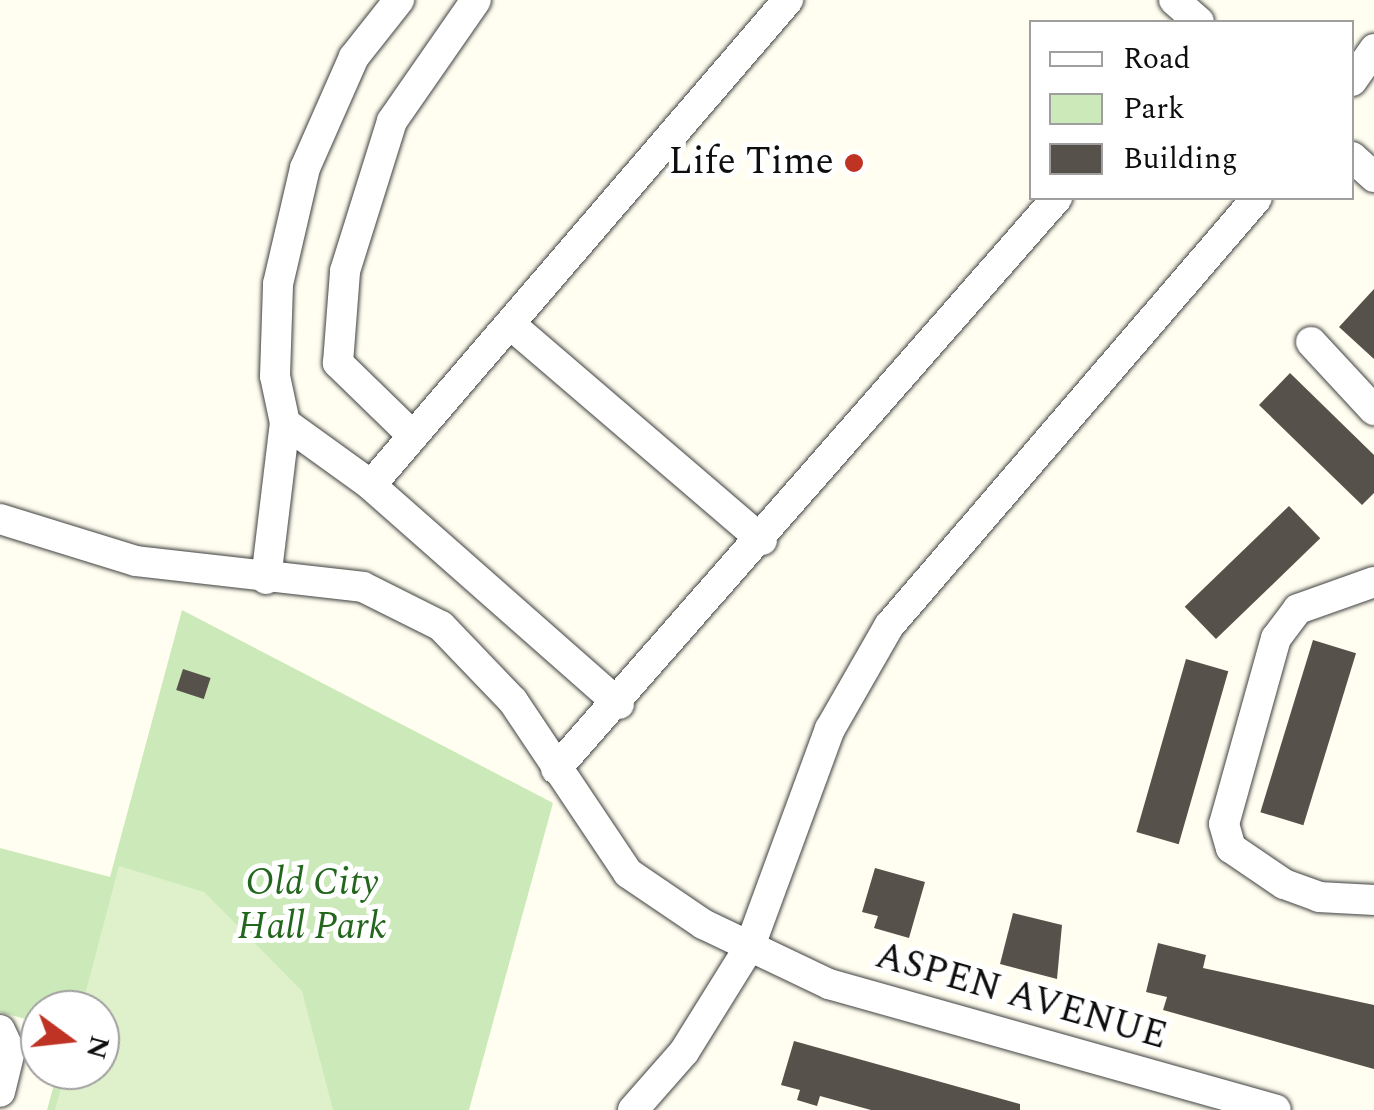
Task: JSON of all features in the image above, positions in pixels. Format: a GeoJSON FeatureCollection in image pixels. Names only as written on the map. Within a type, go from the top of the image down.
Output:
{"type":"FeatureCollection","features":[{"type":"Feature","properties":{"kind":"street"},"geometry":{"type":"LineString","coordinates":[[266,579],[285,423],[275,376],[278,284],[304,168],[354,58],[399,0]]}},
{"type":"Feature","properties":{"kind":"street"},"geometry":{"type":"LineString","coordinates":[[371,485],[788,0]]}},
{"type":"Feature","properties":{"kind":"street"},"geometry":{"type":"LineString","coordinates":[[1174,0],[1197,20]]}},
{"type":"Feature","properties":{"kind":"street"},"geometry":{"type":"LineString","coordinates":[[413,436],[338,363],[345,272],[392,120],[455,6]]}},
{"type":"Feature","properties":{"kind":"street"},"geometry":{"type":"LineString","coordinates":[[1354,78],[1374,49]]}},
{"type":"Feature","properties":{"kind":"street"},"geometry":{"type":"LineString","coordinates":[[1354,159],[1374,176]]}},
{"type":"Feature","properties":{"kind":"street"},"geometry":{"type":"LineString","coordinates":[[556,769],[620,704],[1055,200]]}},
{"type":"Feature","properties":{"kind":"street"},"geometry":{"type":"LineString","coordinates":[[633,1110],[684,1052],[750,946],[830,729],[889,626],[1256,200]]}},
{"type":"Feature","properties":{"kind":"street"},"geometry":{"type":"LineString","coordinates":[[510,324],[762,540]]}},
{"type":"Feature","properties":{"kind":"street"},"geometry":{"type":"LineString","coordinates":[[1311,342],[1374,410]]}},
{"type":"Feature","properties":{"kind":"street"},"geometry":{"type":"LineString","coordinates":[[285,423],[371,485],[620,704]]}},
{"type":"Feature","properties":{"kind":"street","name":"ASPEN AVENUE"},"geometry":{"type":"LineString","coordinates":[[0,519],[136,561],[266,579],[363,587],[441,626],[514,701],[628,872],[750,946],[829,984],[1276,1110]]}},
{"type":"Feature","properties":{"kind":"street"},"geometry":{"type":"LineString","coordinates":[[1374,582],[1298,610],[1276,638],[1224,824],[1232,848],[1319,897],[1374,900]]}},
{"type":"Feature","properties":{"kind":"street"},"geometry":{"type":"LineString","coordinates":[[0,1030],[10,1051],[0,1092]]}},
{"type":"Feature","properties":{"kind":"green space","name":"Old City Hall Park"},"geometry":{"type":"Polygon","coordinates":[[[182,610],[553,803],[469,1110],[47,1110],[52,1090],[120,1090],[120,990],[20,990],[20,1018],[0,1012],[0,848],[110,877],[182,610]]]}},
{"type":"Feature","properties":{"kind":"green space"},"geometry":{"type":"Polygon","coordinates":[[[119,866],[204,892],[302,991],[333,1110],[55,1110],[60,1090],[120,1090],[120,990],[86,990],[119,866]]]}},
{"type":"Feature","properties":{"kind":"building"},"geometry":{"type":"Polygon","coordinates":[[[1374,289],[1374,359],[1339,327],[1374,289]]]}},
{"type":"Feature","properties":{"kind":"building"},"geometry":{"type":"Polygon","coordinates":[[[1290,373],[1374,455],[1374,493],[1362,505],[1259,405],[1290,373]]]}},
{"type":"Feature","properties":{"kind":"building"},"geometry":{"type":"Polygon","coordinates":[[[1289,506],[1320,538],[1216,639],[1185,607],[1289,506]]]}},
{"type":"Feature","properties":{"kind":"building"},"geometry":{"type":"Polygon","coordinates":[[[1313,640],[1356,653],[1303,825],[1260,812],[1313,640]]]}},
{"type":"Feature","properties":{"kind":"building"},"geometry":{"type":"Polygon","coordinates":[[[1186,659],[1228,671],[1179,844],[1136,832],[1186,659]]]}},
{"type":"Feature","properties":{"kind":"building"},"geometry":{"type":"Polygon","coordinates":[[[183,669],[211,678],[204,699],[176,690],[183,669]]]}},
{"type":"Feature","properties":{"kind":"building"},"geometry":{"type":"Polygon","coordinates":[[[875,868],[925,882],[909,938],[874,928],[878,916],[862,912],[875,868]]]}},
{"type":"Feature","properties":{"kind":"building"},"geometry":{"type":"Polygon","coordinates":[[[1013,913],[1062,925],[1057,979],[1000,964],[1013,913]]]}},
{"type":"Feature","properties":{"kind":"building"},"geometry":{"type":"Polygon","coordinates":[[[1158,943],[1206,955],[1203,968],[1374,1005],[1374,1069],[1163,1010],[1167,997],[1146,992],[1158,943]]]}},
{"type":"Feature","properties":{"kind":"building"},"geometry":{"type":"Polygon","coordinates":[[[794,1041],[1020,1104],[1020,1110],[871,1110],[820,1096],[817,1106],[797,1100],[800,1090],[781,1085],[794,1041]]]}},
{"type":"Feature","properties":{"kind":"place","name":"Life Time"},"geometry":{"type":"Point","coordinates":[854,163]}}]}
